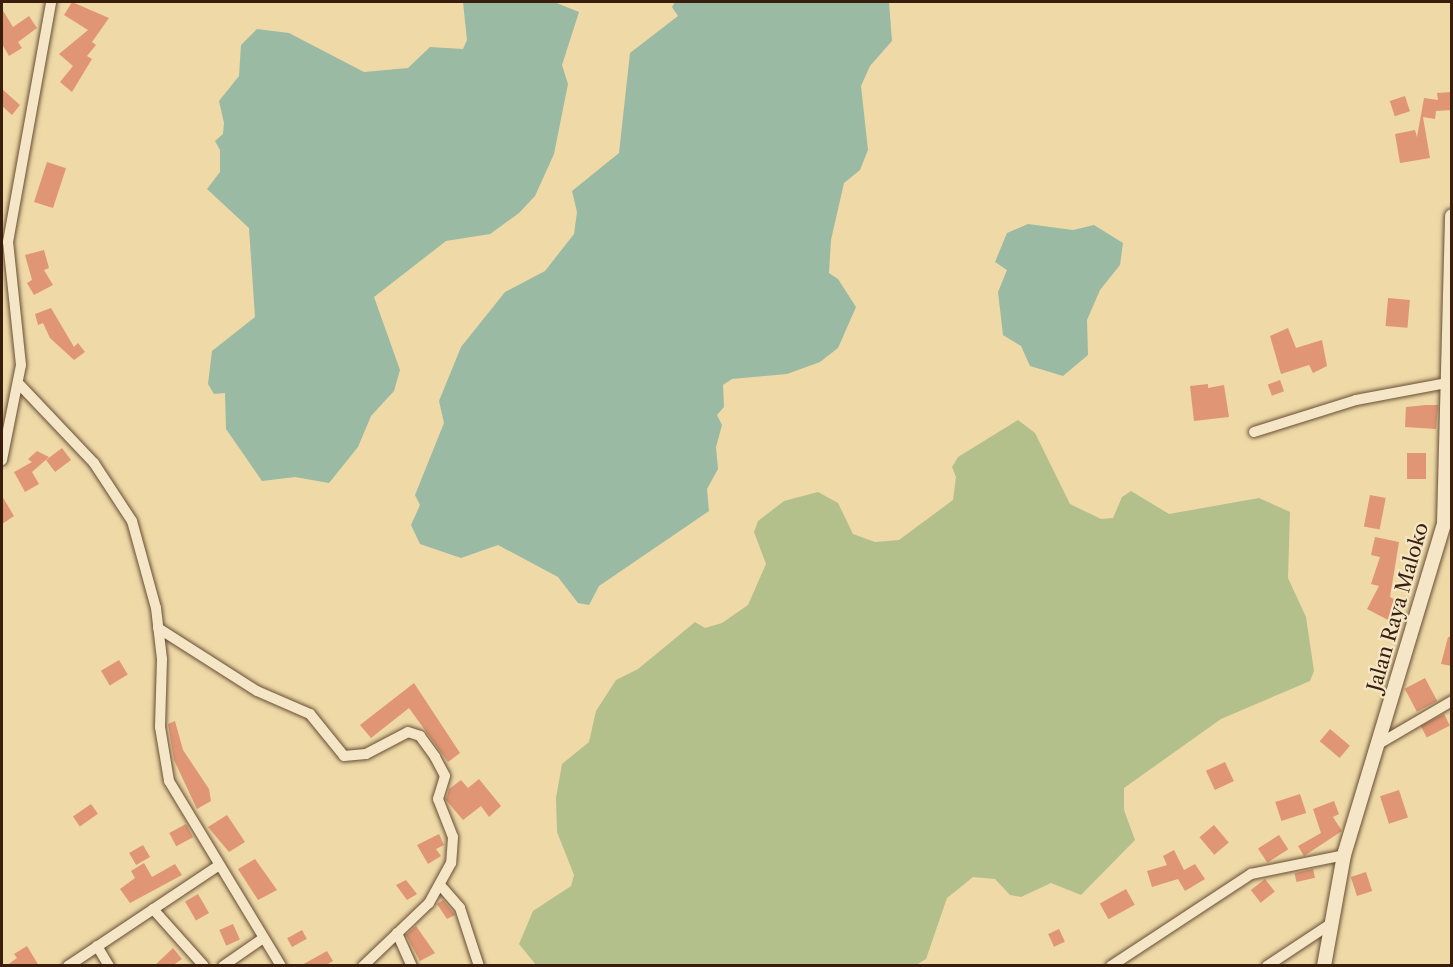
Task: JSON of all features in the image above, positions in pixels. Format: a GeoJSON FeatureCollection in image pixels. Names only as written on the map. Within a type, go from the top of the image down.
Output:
{"type":"FeatureCollection","features":[{"type":"Feature","properties":{"kind":"street"},"geometry":{"type":"LineString","coordinates":[[2,460],[20,385],[20,342],[5,256],[51,2]]}},
{"type":"Feature","properties":{"kind":"street","name":"Jalan Raya Maloko"},"geometry":{"type":"LineString","coordinates":[[1324,966],[1329,925],[1344,855],[1444,524],[1452,216]]}},
{"type":"Feature","properties":{"kind":"street"},"geometry":{"type":"LineString","coordinates":[[1254,432],[1356,400],[1447,383]]}},
{"type":"Feature","properties":{"kind":"street"},"geometry":{"type":"LineString","coordinates":[[20,385],[94,463],[124,505],[147,565],[158,628],[166,768],[184,812],[281,966]]}},
{"type":"Feature","properties":{"kind":"street"},"geometry":{"type":"LineString","coordinates":[[158,628],[257,691],[310,714],[344,756],[366,754],[408,732],[420,736],[445,776],[438,799],[454,846],[441,886],[363,966]]}},
{"type":"Feature","properties":{"kind":"street"},"geometry":{"type":"LineString","coordinates":[[1377,745],[1452,702]]}},
{"type":"Feature","properties":{"kind":"street"},"geometry":{"type":"LineString","coordinates":[[1111,966],[1251,874],[1344,855]]}},
{"type":"Feature","properties":{"kind":"street"},"geometry":{"type":"LineString","coordinates":[[68,966],[218,866]]}},
{"type":"Feature","properties":{"kind":"street"},"geometry":{"type":"LineString","coordinates":[[441,886],[460,908],[479,966]]}},
{"type":"Feature","properties":{"kind":"street"},"geometry":{"type":"LineString","coordinates":[[153,909],[204,966]]}},
{"type":"Feature","properties":{"kind":"street"},"geometry":{"type":"LineString","coordinates":[[1268,966],[1329,925]]}},
{"type":"Feature","properties":{"kind":"street"},"geometry":{"type":"LineString","coordinates":[[397,933],[412,966]]}},
{"type":"Feature","properties":{"kind":"street"},"geometry":{"type":"LineString","coordinates":[[223,966],[262,939]]}},
{"type":"Feature","properties":{"kind":"street"},"geometry":{"type":"LineString","coordinates":[[97,946],[109,966]]}},
{"type":"Feature","properties":{"kind":"shaded area"},"geometry":{"type":"Polygon","coordinates":[[[463,2],[554,2],[579,12],[562,65],[568,84],[554,154],[535,196],[519,213],[490,234],[446,241],[374,297],[400,370],[394,391],[371,416],[358,447],[329,483],[295,477],[262,481],[226,429],[225,393],[214,394],[208,384],[212,351],[255,317],[249,228],[207,189],[220,172],[220,150],[215,141],[223,134],[224,123],[219,101],[239,76],[241,45],[257,29],[289,33],[364,72],[408,68],[430,47],[463,49],[467,40],[463,2]]]}},
{"type":"Feature","properties":{"kind":"shaded area"},"geometry":{"type":"Polygon","coordinates":[[[675,2],[889,2],[892,41],[870,66],[861,86],[868,150],[860,170],[844,183],[831,240],[829,273],[838,279],[856,307],[838,348],[820,362],[787,374],[732,379],[723,385],[724,407],[717,415],[722,425],[716,447],[718,469],[707,489],[709,511],[599,586],[589,605],[578,603],[558,577],[498,545],[461,558],[420,544],[411,525],[420,505],[415,495],[444,423],[439,401],[461,347],[505,292],[545,271],[574,234],[577,212],[572,191],[619,153],[630,53],[678,16],[672,7],[675,2]]]}},
{"type":"Feature","properties":{"kind":"shaded area"},"geometry":{"type":"Polygon","coordinates":[[[1028,224],[1073,230],[1094,225],[1123,243],[1120,265],[1100,290],[1087,320],[1088,355],[1063,376],[1030,366],[1021,346],[1003,335],[998,292],[1007,270],[995,262],[1007,233],[1028,224]]]}},
{"type":"Feature","properties":{"kind":"shaded area"},"geometry":{"type":"Polygon","coordinates":[[[1018,420],[1035,433],[1070,504],[1101,519],[1113,518],[1122,497],[1131,491],[1169,514],[1259,498],[1290,512],[1288,578],[1306,617],[1314,671],[1310,681],[1221,719],[1124,788],[1124,810],[1135,840],[1081,895],[1051,883],[1021,897],[1010,895],[995,879],[973,877],[947,898],[926,959],[916,965],[536,965],[519,944],[533,911],[571,886],[574,875],[557,832],[556,798],[562,764],[589,742],[596,711],[616,680],[638,669],[695,622],[705,628],[722,623],[748,605],[766,564],[754,532],[758,521],[784,501],[818,492],[838,503],[853,534],[875,542],[899,540],[953,500],[956,477],[952,467],[958,457],[1018,420]]]}},
{"type":"Feature","properties":{"kind":"building"},"geometry":{"type":"Polygon","coordinates":[[[72,2],[109,18],[92,42],[96,45],[87,56],[92,59],[72,92],[60,82],[73,66],[59,54],[88,30],[64,15],[72,2]]]}},
{"type":"Feature","properties":{"kind":"building"},"geometry":{"type":"Polygon","coordinates":[[[2,9],[13,27],[29,16],[37,28],[18,42],[22,48],[9,56],[2,44],[2,9]]]}},
{"type":"Feature","properties":{"kind":"building"},"geometry":{"type":"Polygon","coordinates":[[[2,89],[20,105],[12,115],[2,106],[2,89]]]}},
{"type":"Feature","properties":{"kind":"building"},"geometry":{"type":"Polygon","coordinates":[[[1452,92],[1452,110],[1436,111],[1435,119],[1423,117],[1430,158],[1400,163],[1395,134],[1415,130],[1417,137],[1424,98],[1438,100],[1437,93],[1452,92]]]}},
{"type":"Feature","properties":{"kind":"building"},"geometry":{"type":"Polygon","coordinates":[[[1405,96],[1410,111],[1395,116],[1390,101],[1405,96]]]}},
{"type":"Feature","properties":{"kind":"building"},"geometry":{"type":"Polygon","coordinates":[[[47,162],[66,168],[53,208],[34,202],[47,162]]]}},
{"type":"Feature","properties":{"kind":"building"},"geometry":{"type":"Polygon","coordinates":[[[44,250],[49,268],[44,270],[53,285],[34,295],[27,283],[32,280],[25,255],[44,250]]]}},
{"type":"Feature","properties":{"kind":"building"},"geometry":{"type":"Polygon","coordinates":[[[1388,298],[1410,300],[1407,328],[1386,326],[1388,298]]]}},
{"type":"Feature","properties":{"kind":"building"},"geometry":{"type":"Polygon","coordinates":[[[51,308],[74,347],[78,343],[85,352],[74,360],[50,338],[43,323],[38,325],[35,314],[51,308]]]}},
{"type":"Feature","properties":{"kind":"building"},"geometry":{"type":"Polygon","coordinates":[[[1288,328],[1296,348],[1322,340],[1327,366],[1313,373],[1309,365],[1281,374],[1270,336],[1288,328]]]}},
{"type":"Feature","properties":{"kind":"building"},"geometry":{"type":"Polygon","coordinates":[[[1280,380],[1284,391],[1272,396],[1268,384],[1280,380]]]}},
{"type":"Feature","properties":{"kind":"building"},"geometry":{"type":"Polygon","coordinates":[[[1208,384],[1208,388],[1224,385],[1229,417],[1194,421],[1190,386],[1208,384]]]}},
{"type":"Feature","properties":{"kind":"building"},"geometry":{"type":"Polygon","coordinates":[[[1438,405],[1436,429],[1405,427],[1406,407],[1438,405]]]}},
{"type":"Feature","properties":{"kind":"building"},"geometry":{"type":"Polygon","coordinates":[[[62,448],[71,460],[55,472],[46,460],[62,448]]]}},
{"type":"Feature","properties":{"kind":"building"},"geometry":{"type":"Polygon","coordinates":[[[37,451],[49,457],[32,472],[39,484],[25,492],[14,472],[32,462],[28,459],[37,451]]]}},
{"type":"Feature","properties":{"kind":"building"},"geometry":{"type":"Polygon","coordinates":[[[1407,453],[1426,453],[1426,479],[1407,479],[1407,453]]]}},
{"type":"Feature","properties":{"kind":"building"},"geometry":{"type":"Polygon","coordinates":[[[1370,495],[1386,498],[1380,529],[1364,526],[1370,495]]]}},
{"type":"Feature","properties":{"kind":"building"},"geometry":{"type":"Polygon","coordinates":[[[2,496],[14,516],[2,524],[2,496]]]}},
{"type":"Feature","properties":{"kind":"building"},"geometry":{"type":"Polygon","coordinates":[[[1375,537],[1399,542],[1390,597],[1400,602],[1390,621],[1367,609],[1379,586],[1371,584],[1380,557],[1371,555],[1375,537]]]}},
{"type":"Feature","properties":{"kind":"building"},"geometry":{"type":"Polygon","coordinates":[[[1448,637],[1452,637],[1452,666],[1441,664],[1448,637]]]}},
{"type":"Feature","properties":{"kind":"building"},"geometry":{"type":"Polygon","coordinates":[[[119,660],[128,675],[110,685],[101,671],[119,660]]]}},
{"type":"Feature","properties":{"kind":"building"},"geometry":{"type":"Polygon","coordinates":[[[1425,678],[1437,701],[1417,712],[1405,689],[1425,678]]]}},
{"type":"Feature","properties":{"kind":"building"},"geometry":{"type":"Polygon","coordinates":[[[414,683],[460,753],[448,762],[409,708],[371,738],[360,725],[414,683]]]}},
{"type":"Feature","properties":{"kind":"building"},"geometry":{"type":"Polygon","coordinates":[[[1444,714],[1450,726],[1427,737],[1421,726],[1444,714]]]}},
{"type":"Feature","properties":{"kind":"building"},"geometry":{"type":"Polygon","coordinates":[[[175,721],[183,750],[209,789],[211,801],[197,809],[174,760],[168,724],[175,721]]]}},
{"type":"Feature","properties":{"kind":"building"},"geometry":{"type":"Polygon","coordinates":[[[1330,729],[1350,746],[1340,758],[1320,741],[1330,729]]]}},
{"type":"Feature","properties":{"kind":"building"},"geometry":{"type":"Polygon","coordinates":[[[1225,762],[1234,781],[1215,790],[1206,771],[1225,762]]]}},
{"type":"Feature","properties":{"kind":"building"},"geometry":{"type":"Polygon","coordinates":[[[479,779],[501,806],[489,817],[481,806],[463,820],[446,800],[449,789],[461,780],[468,788],[479,779]]]}},
{"type":"Feature","properties":{"kind":"building"},"geometry":{"type":"Polygon","coordinates":[[[1399,790],[1408,818],[1389,824],[1380,796],[1399,790]]]}},
{"type":"Feature","properties":{"kind":"building"},"geometry":{"type":"Polygon","coordinates":[[[1300,794],[1306,813],[1281,821],[1275,802],[1300,794]]]}},
{"type":"Feature","properties":{"kind":"building"},"geometry":{"type":"Polygon","coordinates":[[[1334,801],[1339,814],[1333,817],[1342,831],[1304,856],[1298,846],[1321,833],[1313,809],[1334,801]]]}},
{"type":"Feature","properties":{"kind":"building"},"geometry":{"type":"Polygon","coordinates":[[[91,804],[98,814],[80,826],[73,817],[91,804]]]}},
{"type":"Feature","properties":{"kind":"building"},"geometry":{"type":"Polygon","coordinates":[[[227,815],[245,842],[229,852],[208,827],[227,815]]]}},
{"type":"Feature","properties":{"kind":"building"},"geometry":{"type":"Polygon","coordinates":[[[186,824],[193,837],[176,846],[169,833],[186,824]]]}},
{"type":"Feature","properties":{"kind":"building"},"geometry":{"type":"Polygon","coordinates":[[[1214,825],[1229,843],[1214,855],[1199,837],[1214,825]]]}},
{"type":"Feature","properties":{"kind":"building"},"geometry":{"type":"Polygon","coordinates":[[[439,834],[444,845],[436,849],[441,856],[428,864],[417,845],[439,834]]]}},
{"type":"Feature","properties":{"kind":"building"},"geometry":{"type":"Polygon","coordinates":[[[1279,835],[1288,849],[1267,863],[1258,849],[1279,835]]]}},
{"type":"Feature","properties":{"kind":"building"},"geometry":{"type":"Polygon","coordinates":[[[143,845],[150,857],[136,865],[129,853],[143,845]]]}},
{"type":"Feature","properties":{"kind":"building"},"geometry":{"type":"Polygon","coordinates":[[[1174,850],[1184,870],[1195,864],[1205,879],[1185,891],[1178,879],[1152,887],[1147,871],[1167,865],[1163,856],[1174,850]]]}},
{"type":"Feature","properties":{"kind":"building"},"geometry":{"type":"Polygon","coordinates":[[[255,859],[277,890],[258,900],[238,869],[255,859]]]}},
{"type":"Feature","properties":{"kind":"building"},"geometry":{"type":"Polygon","coordinates":[[[144,863],[152,877],[175,864],[182,875],[130,903],[120,889],[135,878],[131,871],[144,863]]]}},
{"type":"Feature","properties":{"kind":"building"},"geometry":{"type":"Polygon","coordinates":[[[1313,869],[1315,878],[1297,882],[1294,873],[1313,869]]]}},
{"type":"Feature","properties":{"kind":"building"},"geometry":{"type":"Polygon","coordinates":[[[1366,872],[1372,891],[1357,896],[1351,877],[1366,872]]]}},
{"type":"Feature","properties":{"kind":"building"},"geometry":{"type":"Polygon","coordinates":[[[1265,879],[1275,892],[1261,903],[1251,890],[1265,879]]]}},
{"type":"Feature","properties":{"kind":"building"},"geometry":{"type":"Polygon","coordinates":[[[406,880],[417,894],[407,900],[396,885],[406,880]]]}},
{"type":"Feature","properties":{"kind":"building"},"geometry":{"type":"Polygon","coordinates":[[[1126,889],[1135,905],[1108,919],[1100,904],[1126,889]]]}},
{"type":"Feature","properties":{"kind":"building"},"geometry":{"type":"Polygon","coordinates":[[[198,894],[209,913],[196,921],[185,902],[198,894]]]}},
{"type":"Feature","properties":{"kind":"building"},"geometry":{"type":"Polygon","coordinates":[[[443,900],[455,915],[447,919],[437,904],[443,900]]]}},
{"type":"Feature","properties":{"kind":"building"},"geometry":{"type":"Polygon","coordinates":[[[233,924],[240,940],[226,946],[219,930],[233,924]]]}},
{"type":"Feature","properties":{"kind":"building"},"geometry":{"type":"Polygon","coordinates":[[[416,926],[435,953],[420,961],[406,935],[416,926]]]}},
{"type":"Feature","properties":{"kind":"building"},"geometry":{"type":"Polygon","coordinates":[[[1059,929],[1065,942],[1054,947],[1048,934],[1059,929]]]}},
{"type":"Feature","properties":{"kind":"building"},"geometry":{"type":"Polygon","coordinates":[[[302,930],[307,939],[292,947],[287,938],[302,930]]]}},
{"type":"Feature","properties":{"kind":"building"},"geometry":{"type":"Polygon","coordinates":[[[27,946],[39,966],[6,966],[17,958],[14,954],[27,946]]]}},
{"type":"Feature","properties":{"kind":"building"},"geometry":{"type":"Polygon","coordinates":[[[173,948],[182,959],[172,966],[154,966],[173,948]]]}},
{"type":"Feature","properties":{"kind":"building"},"geometry":{"type":"Polygon","coordinates":[[[327,951],[333,961],[325,966],[300,966],[327,951]]]}}]}
